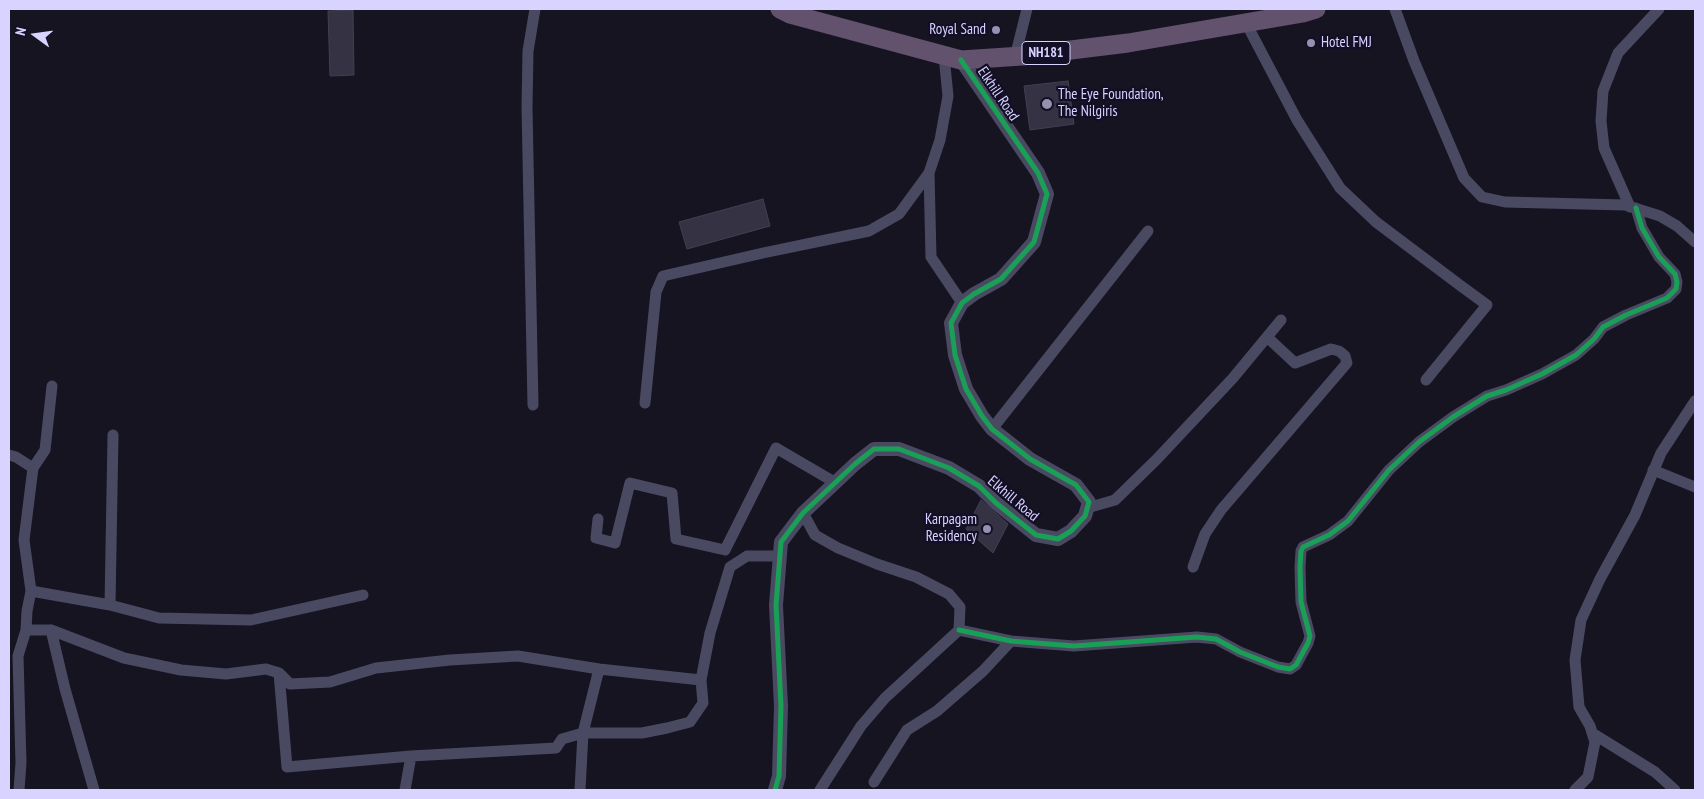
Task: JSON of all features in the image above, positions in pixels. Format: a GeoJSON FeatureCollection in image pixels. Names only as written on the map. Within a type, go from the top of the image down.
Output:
{"type":"FeatureCollection","features":[{"type":"Feature","properties":{"kind":"highway","name":"NH181"},"geometry":{"type":"LineString","coordinates":[[780,9],[790,14],[952,58],[1015,57],[1128,43],[1303,13],[1316,9]]}},
{"type":"Feature","properties":{"kind":"street"},"geometry":{"type":"LineString","coordinates":[[533,405],[526,107],[528,51],[535,9]]}},
{"type":"Feature","properties":{"kind":"street"},"geometry":{"type":"LineString","coordinates":[[1015,57],[1027,9]]}},
{"type":"Feature","properties":{"kind":"street"},"geometry":{"type":"LineString","coordinates":[[1395,9],[1414,62],[1464,178],[1482,197],[1504,202],[1625,205],[1660,216],[1677,226],[1695,242]]}},
{"type":"Feature","properties":{"kind":"street"},"geometry":{"type":"LineString","coordinates":[[959,630],[1011,640],[1074,646],[1198,637],[1216,639],[1240,652],[1278,668],[1290,669],[1296,664],[1310,636],[1301,602],[1300,567],[1303,547],[1329,536],[1348,521],[1389,470],[1419,442],[1453,417],[1487,396],[1542,374],[1576,355],[1594,339],[1603,327],[1668,298],[1676,288],[1675,274],[1660,257],[1642,228],[1604,148],[1601,121],[1603,92],[1618,53],[1659,9]]}},
{"type":"Feature","properties":{"kind":"street"},"geometry":{"type":"LineString","coordinates":[[1246,23],[1297,120],[1340,188],[1376,222],[1487,305],[1426,380]]}},
{"type":"Feature","properties":{"kind":"street"},"geometry":{"type":"LineString","coordinates":[[645,403],[656,292],[663,276],[869,231],[899,214],[929,173],[940,140],[948,96],[952,58]]}},
{"type":"Feature","properties":{"kind":"street","name":"Elkhill Road"},"geometry":{"type":"LineString","coordinates":[[952,58],[1038,173],[1047,194],[1034,242],[1001,279],[962,303]]}},
{"type":"Feature","properties":{"kind":"street"},"geometry":{"type":"LineString","coordinates":[[929,173],[931,257],[962,303],[951,323],[955,356],[966,389],[992,429],[1030,459],[1076,485],[1089,502],[1087,508]]}},
{"type":"Feature","properties":{"kind":"street"},"geometry":{"type":"LineString","coordinates":[[992,429],[1148,231]]}},
{"type":"Feature","properties":{"kind":"street"},"geometry":{"type":"LineString","coordinates":[[1087,508],[1115,500],[1157,459],[1233,378],[1281,320]]}},
{"type":"Feature","properties":{"kind":"street"},"geometry":{"type":"LineString","coordinates":[[1193,567],[1206,534],[1221,510],[1347,363],[1345,356],[1339,351],[1331,349],[1295,363],[1267,337]]}},
{"type":"Feature","properties":{"kind":"street"},"geometry":{"type":"LineString","coordinates":[[19,790],[21,762],[12,672],[26,630],[27,611],[32,591],[24,540],[33,468],[45,450],[52,386]]}},
{"type":"Feature","properties":{"kind":"street"},"geometry":{"type":"LineString","coordinates":[[1574,790],[1588,777],[1595,742],[1579,707],[1575,660],[1581,620],[1600,579],[1635,515],[1661,453],[1695,401]]}},
{"type":"Feature","properties":{"kind":"street"},"geometry":{"type":"LineString","coordinates":[[110,605],[113,435]]}},
{"type":"Feature","properties":{"kind":"street"},"geometry":{"type":"LineString","coordinates":[[598,519],[596,538],[614,543],[630,483],[672,492],[676,539],[726,550],[776,448],[836,483]]}},
{"type":"Feature","properties":{"kind":"street","name":"Elkhill Road"},"geometry":{"type":"LineString","coordinates":[[774,790],[779,776],[781,706],[776,605],[781,542],[803,513],[855,464],[874,449],[899,449],[949,468],[979,486],[996,503],[1036,535],[1058,539],[1071,532],[1085,516],[1087,508]]}},
{"type":"Feature","properties":{"kind":"street"},"geometry":{"type":"LineString","coordinates":[[9,455],[16,457],[33,468]]}},
{"type":"Feature","properties":{"kind":"street"},"geometry":{"type":"LineString","coordinates":[[1654,470],[1695,487]]}},
{"type":"Feature","properties":{"kind":"street"},"geometry":{"type":"LineString","coordinates":[[803,513],[815,535],[876,564],[916,577],[949,594],[960,607],[959,630],[885,698],[861,726],[820,790]]}},
{"type":"Feature","properties":{"kind":"street"},"geometry":{"type":"LineString","coordinates":[[279,673],[286,767],[412,756],[556,748],[562,739],[583,733],[642,733],[690,722],[703,703],[701,680],[710,633],[730,567],[747,556],[780,556]]}},
{"type":"Feature","properties":{"kind":"street"},"geometry":{"type":"LineString","coordinates":[[32,591],[110,605],[160,618],[251,620],[363,595]]}},
{"type":"Feature","properties":{"kind":"street"},"geometry":{"type":"LineString","coordinates":[[26,630],[51,630],[124,658],[181,670],[226,674],[266,669],[279,673],[290,684],[330,682],[376,668],[450,660],[518,656],[599,669],[701,680]]}},
{"type":"Feature","properties":{"kind":"street"},"geometry":{"type":"LineString","coordinates":[[51,630],[65,689],[94,790]]}},
{"type":"Feature","properties":{"kind":"street"},"geometry":{"type":"LineString","coordinates":[[874,782],[906,730],[937,711],[983,671],[1011,640]]}},
{"type":"Feature","properties":{"kind":"street"},"geometry":{"type":"LineString","coordinates":[[580,790],[583,733],[599,669]]}},
{"type":"Feature","properties":{"kind":"street"},"geometry":{"type":"LineString","coordinates":[[1592,733],[1655,772],[1675,790]]}},
{"type":"Feature","properties":{"kind":"street"},"geometry":{"type":"LineString","coordinates":[[405,790],[412,756]]}},
{"type":"Feature","properties":{"kind":"building"},"geometry":{"type":"Polygon","coordinates":[[[353,10],[354,75],[330,76],[328,11],[353,10]]]}},
{"type":"Feature","properties":{"kind":"building"},"geometry":{"type":"Polygon","coordinates":[[[1068,81],[1074,124],[1030,130],[1024,86],[1068,81]]]}},
{"type":"Feature","properties":{"kind":"building"},"geometry":{"type":"Polygon","coordinates":[[[763,199],[770,226],[687,249],[679,222],[763,199]]]}},
{"type":"Feature","properties":{"kind":"building","name":"Karpagam Residency"},"geometry":{"type":"Polygon","coordinates":[[[981,500],[1008,524],[993,553],[966,529],[981,500]]]}},
{"type":"Feature","properties":{"kind":"cycle path"},"geometry":{"type":"LineString","coordinates":[[775,790],[779,776],[781,706],[776,605],[781,542],[803,513],[855,464],[874,449],[899,449],[949,468],[979,486],[996,503],[1036,535],[1058,539],[1071,531],[1085,516],[1089,502],[1076,485],[1030,459],[992,429],[966,389],[955,355],[951,323],[962,303],[1001,279],[1034,242],[1047,194],[1038,173],[961,60]]}},
{"type":"Feature","properties":{"kind":"cycle path"},"geometry":{"type":"LineString","coordinates":[[959,630],[1011,641],[1074,646],[1197,637],[1216,639],[1240,652],[1278,667],[1290,669],[1296,665],[1310,636],[1301,602],[1300,567],[1303,547],[1329,535],[1348,521],[1389,470],[1419,442],[1453,417],[1487,396],[1542,374],[1576,355],[1594,339],[1603,327],[1667,298],[1676,289],[1675,274],[1659,257],[1642,228],[1636,208]]}},
{"type":"Feature","properties":{"kind":"place","name":"Royal Sand"},"geometry":{"type":"Point","coordinates":[996,30]}},
{"type":"Feature","properties":{"kind":"place","name":"Hotel FMJ"},"geometry":{"type":"Point","coordinates":[1311,43]}},
{"type":"Feature","properties":{"kind":"place","name":"The Eye Foundation, The Nilgiris"},"geometry":{"type":"Point","coordinates":[1047,104]}},
{"type":"Feature","properties":{"kind":"place","name":"Karpagam Residency"},"geometry":{"type":"Point","coordinates":[987,529]}}]}
